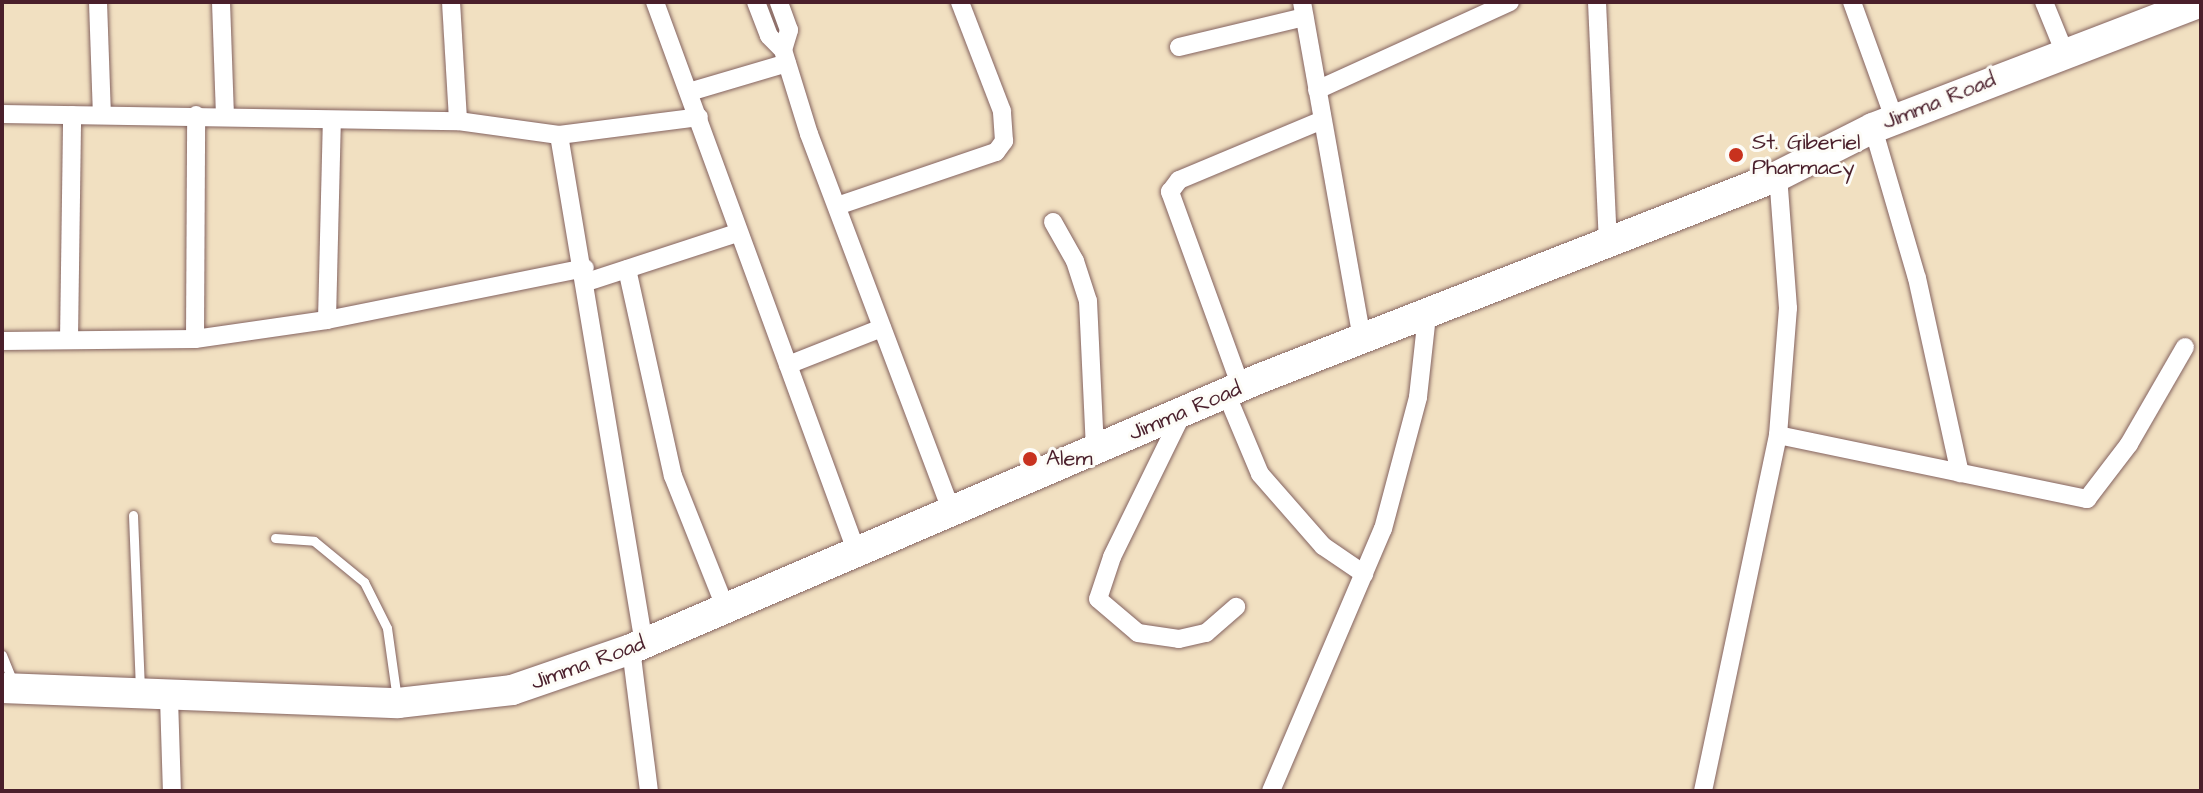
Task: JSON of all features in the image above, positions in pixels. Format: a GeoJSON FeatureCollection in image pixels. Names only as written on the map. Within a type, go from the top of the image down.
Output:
{"type":"FeatureCollection","features":[{"type":"Feature","properties":{"kind":"highway","name":"Jimma Road"},"geometry":{"type":"LineString","coordinates":[[9,688],[155,697],[398,703],[512,690],[638,646],[1234,390],[1778,176],[1884,124],[2064,51],[2201,2]]}},
{"type":"Feature","properties":{"kind":"street"},"geometry":{"type":"LineString","coordinates":[[98,2],[102,115]]}},
{"type":"Feature","properties":{"kind":"street"},"geometry":{"type":"LineString","coordinates":[[221,2],[225,116]]}},
{"type":"Feature","properties":{"kind":"street"},"geometry":{"type":"LineString","coordinates":[[451,2],[458,121]]}},
{"type":"Feature","properties":{"kind":"street"},"geometry":{"type":"LineString","coordinates":[[655,2],[699,117],[737,233],[857,553]]}},
{"type":"Feature","properties":{"kind":"street"},"geometry":{"type":"LineString","coordinates":[[756,2],[769,36],[785,57],[837,206],[951,510]]}},
{"type":"Feature","properties":{"kind":"street"},"geometry":{"type":"LineString","coordinates":[[779,2],[789,30],[785,57]]}},
{"type":"Feature","properties":{"kind":"street"},"geometry":{"type":"LineString","coordinates":[[837,206],[996,152],[1004,141],[1002,111],[960,2]]}},
{"type":"Feature","properties":{"kind":"street"},"geometry":{"type":"LineString","coordinates":[[1597,2],[1608,244]]}},
{"type":"Feature","properties":{"kind":"street"},"geometry":{"type":"LineString","coordinates":[[1852,2],[1884,124],[1960,473]]}},
{"type":"Feature","properties":{"kind":"street"},"geometry":{"type":"LineString","coordinates":[[2044,2],[2064,51]]}},
{"type":"Feature","properties":{"kind":"street"},"geometry":{"type":"LineString","coordinates":[[1317,90],[1503,3]]}},
{"type":"Feature","properties":{"kind":"street"},"geometry":{"type":"LineString","coordinates":[[1179,47],[1303,9],[1320,121],[1362,339]]}},
{"type":"Feature","properties":{"kind":"street"},"geometry":{"type":"LineString","coordinates":[[689,92],[785,57]]}},
{"type":"Feature","properties":{"kind":"street"},"geometry":{"type":"LineString","coordinates":[[2,114],[458,121],[559,135],[699,117]]}},
{"type":"Feature","properties":{"kind":"street"},"geometry":{"type":"LineString","coordinates":[[69,340],[72,115]]}},
{"type":"Feature","properties":{"kind":"street"},"geometry":{"type":"LineString","coordinates":[[195,339],[196,115]]}},
{"type":"Feature","properties":{"kind":"street"},"geometry":{"type":"LineString","coordinates":[[327,320],[332,121]]}},
{"type":"Feature","properties":{"kind":"street"},"geometry":{"type":"LineString","coordinates":[[1320,121],[1179,180],[1170,192],[1260,474],[1323,546],[1364,574]]}},
{"type":"Feature","properties":{"kind":"street"},"geometry":{"type":"LineString","coordinates":[[559,135],[586,275],[638,646],[649,791]]}},
{"type":"Feature","properties":{"kind":"street"},"geometry":{"type":"LineString","coordinates":[[1703,791],[1778,435],[1788,308],[1778,176]]}},
{"type":"Feature","properties":{"kind":"street"},"geometry":{"type":"LineString","coordinates":[[1053,222],[1075,261],[1088,301],[1095,449]]}},
{"type":"Feature","properties":{"kind":"street"},"geometry":{"type":"LineString","coordinates":[[2,341],[195,339],[327,320],[627,269],[737,233]]}},
{"type":"Feature","properties":{"kind":"street"},"geometry":{"type":"LineString","coordinates":[[627,269],[673,476],[726,609]]}},
{"type":"Feature","properties":{"kind":"street"},"geometry":{"type":"LineString","coordinates":[[1271,791],[1383,529],[1418,397],[1427,315]]}},
{"type":"Feature","properties":{"kind":"street"},"geometry":{"type":"LineString","coordinates":[[788,365],[882,328]]}},
{"type":"Feature","properties":{"kind":"street"},"geometry":{"type":"LineString","coordinates":[[1778,435],[2081,499],[2095,496],[2185,347]]}},
{"type":"Feature","properties":{"kind":"street"},"geometry":{"type":"LineString","coordinates":[[1183,412],[1112,557],[1098,599],[1138,633],[1179,639],[1206,633],[1236,607]]}},
{"type":"Feature","properties":{"kind":"street"},"geometry":{"type":"LineString","coordinates":[[155,697],[172,791]]}},
{"type":"Feature","properties":{"kind":"lane"},"geometry":{"type":"LineString","coordinates":[[133,515],[155,697]]}},
{"type":"Feature","properties":{"kind":"lane"},"geometry":{"type":"LineString","coordinates":[[275,538],[314,541],[364,582],[387,628],[398,703]]}},
{"type":"Feature","properties":{"kind":"lane"},"geometry":{"type":"LineString","coordinates":[[2,655],[9,688]]}},
{"type":"Feature","properties":{"kind":"place","name":"St. Giberiel Pharmacy"},"geometry":{"type":"Point","coordinates":[1736,155]}},
{"type":"Feature","properties":{"kind":"place","name":"Alem"},"geometry":{"type":"Point","coordinates":[1030,459]}}]}
